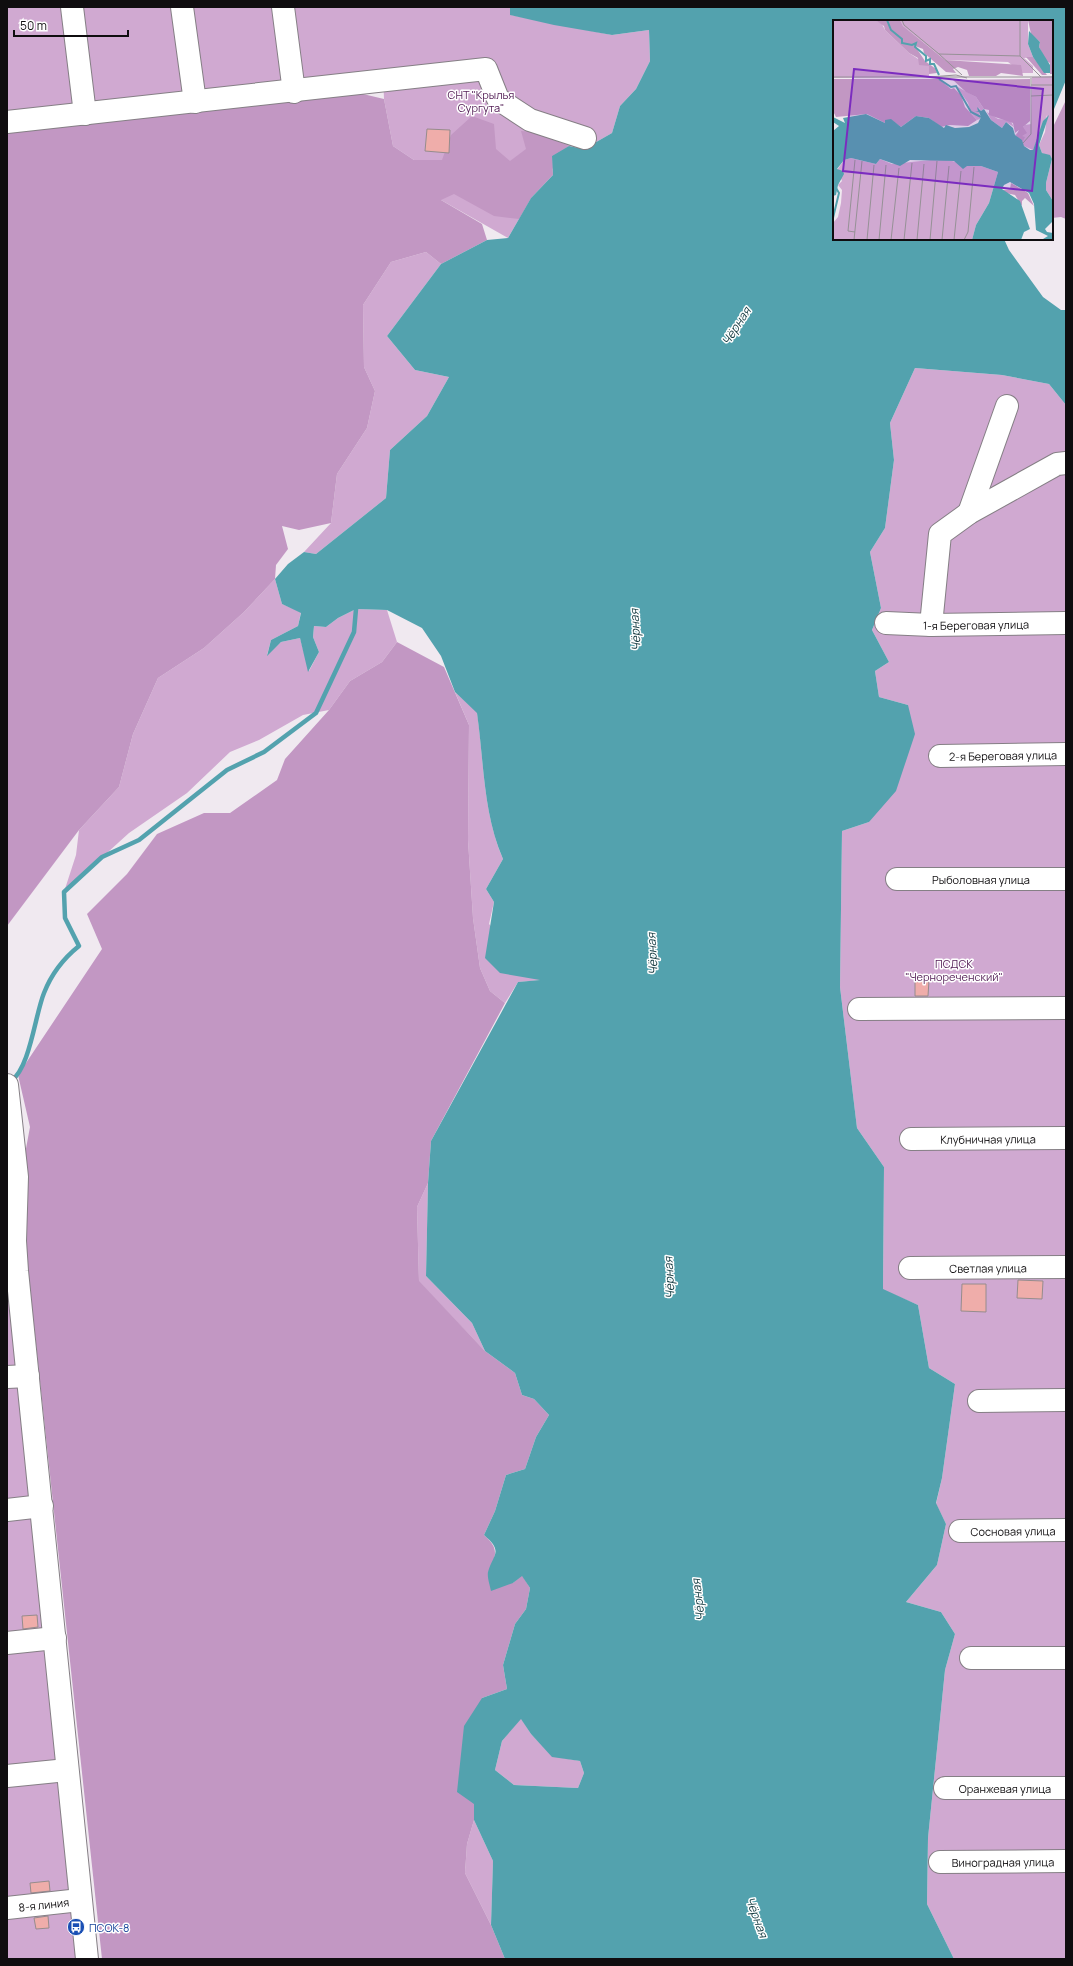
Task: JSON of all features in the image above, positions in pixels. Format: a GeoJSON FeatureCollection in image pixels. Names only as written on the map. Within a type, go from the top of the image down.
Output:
{"type":"FeatureCollection","features":[{"type":"Feature","properties":{"kind":"street"},"geometry":{"type":"LineString","coordinates":[[72,7],[85,114]]}},
{"type":"Feature","properties":{"kind":"street"},"geometry":{"type":"LineString","coordinates":[[182,7],[195,102]]}},
{"type":"Feature","properties":{"kind":"street"},"geometry":{"type":"LineString","coordinates":[[283,7],[294,92]]}},
{"type":"Feature","properties":{"kind":"street"},"geometry":{"type":"LineString","coordinates":[[7,122],[294,92],[486,69],[498,99],[530,120],[585,138]]}},
{"type":"Feature","properties":{"kind":"street"},"geometry":{"type":"LineString","coordinates":[[969,513],[1007,406]]}},
{"type":"Feature","properties":{"kind":"street"},"geometry":{"type":"LineString","coordinates":[[932,625],[940,534],[969,513],[1057,464],[1066,463]]}},
{"type":"Feature","properties":{"kind":"street","name":"1-я Береговая улица"},"geometry":{"type":"LineString","coordinates":[[886,623],[932,625],[1066,623]]}},
{"type":"Feature","properties":{"kind":"street","name":"2-я Береговая улица"},"geometry":{"type":"LineString","coordinates":[[940,756],[1066,754]]}},
{"type":"Feature","properties":{"kind":"street","name":"Рыболовная улица"},"geometry":{"type":"LineString","coordinates":[[897,879],[1066,879]]}},
{"type":"Feature","properties":{"kind":"street"},"geometry":{"type":"LineString","coordinates":[[859,1009],[1066,1008]]}},
{"type":"Feature","properties":{"kind":"street"},"geometry":{"type":"LineString","coordinates":[[7,1086],[17,1177],[11,1242]]}},
{"type":"Feature","properties":{"kind":"street","name":"Клубничная улица"},"geometry":{"type":"LineString","coordinates":[[911,1139],[1066,1138]]}},
{"type":"Feature","properties":{"kind":"street"},"geometry":{"type":"LineString","coordinates":[[7,1212],[11,1242],[17,1376],[42,1506],[86,1959]]}},
{"type":"Feature","properties":{"kind":"street","name":"Светлая улица"},"geometry":{"type":"LineString","coordinates":[[910,1268],[1066,1267]]}},
{"type":"Feature","properties":{"kind":"street"},"geometry":{"type":"LineString","coordinates":[[978,1401],[1066,1400]]}},
{"type":"Feature","properties":{"kind":"street"},"geometry":{"type":"LineString","coordinates":[[7,1510],[42,1506]]}},
{"type":"Feature","properties":{"kind":"street","name":"Сосновая улица"},"geometry":{"type":"LineString","coordinates":[[960,1531],[1066,1530]]}},
{"type":"Feature","properties":{"kind":"street"},"geometry":{"type":"LineString","coordinates":[[7,1643],[55,1638]]}},
{"type":"Feature","properties":{"kind":"street"},"geometry":{"type":"LineString","coordinates":[[971,1658],[1066,1658]]}},
{"type":"Feature","properties":{"kind":"street"},"geometry":{"type":"LineString","coordinates":[[7,1776],[67,1770]]}},
{"type":"Feature","properties":{"kind":"street","name":"Оранжевая улица"},"geometry":{"type":"LineString","coordinates":[[945,1788],[1066,1788]]}},
{"type":"Feature","properties":{"kind":"street","name":"Виноградная улица"},"geometry":{"type":"LineString","coordinates":[[940,1862],[1066,1861]]}},
{"type":"Feature","properties":{"kind":"street","name":"8-я линия"},"geometry":{"type":"LineString","coordinates":[[7,1908],[80,1900]]}},
{"type":"Feature","properties":{"kind":"green space","name":"CНТ \"Крылья Сургута\""},"geometry":{"type":"Polygon","coordinates":[[[7,7],[510,7],[511,15],[612,35],[649,30],[650,61],[636,89],[620,106],[612,133],[584,149],[569,146],[531,198],[508,238],[441,200],[414,160],[393,146],[384,99],[383,75],[7,116],[7,7]]]}},
{"type":"Feature","properties":{"kind":"green space"},"geometry":{"type":"Polygon","coordinates":[[[426,252],[441,264],[387,336],[415,370],[449,377],[427,416],[390,450],[386,498],[316,554],[304,552],[331,523],[337,474],[367,428],[375,391],[364,367],[363,305],[391,262],[426,252]]]}},
{"type":"Feature","properties":{"kind":"green space","name":"ПСДСК \"Чернореченский\""},"geometry":{"type":"Polygon","coordinates":[[[915,368],[1002,375],[1049,384],[1066,405],[1066,1959],[954,1959],[927,1904],[928,1838],[945,1670],[955,1634],[941,1612],[906,1602],[937,1565],[946,1524],[936,1504],[942,1478],[955,1384],[929,1368],[918,1305],[883,1290],[884,1167],[857,1128],[840,987],[842,831],[869,822],[908,705],[879,697],[875,671],[889,662],[872,630],[881,608],[870,552],[885,528],[894,460],[890,423],[915,368]]]}},
{"type":"Feature","properties":{"kind":"green space"},"geometry":{"type":"Polygon","coordinates":[[[275,579],[282,604],[301,612],[298,626],[271,640],[267,655],[281,642],[300,638],[309,671],[319,652],[313,637],[314,626],[326,627],[338,618],[356,609],[387,610],[397,642],[382,662],[350,681],[329,710],[303,715],[259,740],[230,752],[187,793],[129,833],[64,892],[76,855],[79,830],[119,787],[133,734],[158,678],[204,648],[244,612],[275,579]]]}},
{"type":"Feature","properties":{"kind":"green space"},"geometry":{"type":"Polygon","coordinates":[[[455,692],[477,712],[485,787],[491,824],[503,859],[486,889],[494,902],[489,924],[542,980],[518,982],[505,1003],[490,991],[480,968],[473,918],[468,840],[469,725],[455,692]]]}},
{"type":"Feature","properties":{"kind":"green space"},"geometry":{"type":"Polygon","coordinates":[[[428,1183],[426,1276],[472,1323],[485,1351],[419,1282],[417,1207],[428,1183]]]}},
{"type":"Feature","properties":{"kind":"green space"},"geometry":{"type":"Polygon","coordinates":[[[7,1196],[94,1959],[7,1959],[7,1196]]]}},
{"type":"Feature","properties":{"kind":"green space"},"geometry":{"type":"Polygon","coordinates":[[[521,1718],[531,1734],[552,1756],[580,1761],[584,1773],[578,1788],[514,1785],[495,1770],[502,1741],[521,1718]]]}},
{"type":"Feature","properties":{"kind":"green space"},"geometry":{"type":"Polygon","coordinates":[[[474,1820],[493,1861],[491,1925],[465,1873],[467,1844],[474,1820]]]}},
{"type":"Feature","properties":{"kind":"shaded area"},"geometry":{"type":"Polygon","coordinates":[[[346,90],[384,99],[393,146],[414,160],[442,160],[451,135],[472,116],[494,124],[496,149],[510,161],[526,149],[521,131],[536,132],[569,146],[552,156],[553,175],[531,198],[519,219],[494,216],[454,194],[441,200],[482,224],[487,240],[441,264],[426,252],[391,262],[363,305],[364,367],[375,391],[367,428],[337,474],[331,523],[299,530],[282,526],[288,549],[276,565],[275,579],[244,612],[204,648],[158,678],[133,734],[119,787],[79,830],[7,926],[7,128],[346,90]]]}},
{"type":"Feature","properties":{"kind":"shaded area"},"geometry":{"type":"Polygon","coordinates":[[[1066,100],[1066,219],[1061,217],[1053,218],[1053,127],[1066,100]]]}},
{"type":"Feature","properties":{"kind":"shaded area"},"geometry":{"type":"Polygon","coordinates":[[[397,642],[444,667],[469,725],[468,840],[473,918],[480,968],[490,991],[505,1003],[431,1141],[428,1183],[417,1207],[419,1281],[485,1351],[515,1373],[522,1395],[534,1399],[549,1415],[536,1437],[525,1469],[506,1475],[495,1511],[484,1535],[492,1544],[495,1553],[488,1573],[513,1583],[522,1575],[530,1588],[526,1609],[515,1624],[503,1665],[507,1689],[482,1698],[474,1820],[467,1844],[465,1873],[491,1925],[505,1959],[102,1959],[19,1186],[30,1127],[18,1075],[102,949],[87,914],[127,874],[157,834],[204,813],[230,813],[277,780],[285,759],[329,710],[350,681],[382,662],[397,642]]]}},
{"type":"Feature","properties":{"kind":"water","name":"Чёрная"},"geometry":{"type":"Polygon","coordinates":[[[510,7],[1066,7],[1066,80],[1053,112],[1053,20],[833,20],[833,240],[1004,240],[1009,250],[1043,297],[1061,310],[1066,310],[1066,405],[1049,384],[1002,375],[915,368],[890,423],[894,460],[885,528],[870,552],[881,608],[872,630],[889,662],[875,671],[879,697],[908,705],[915,734],[896,791],[869,822],[842,831],[840,987],[857,1128],[884,1167],[883,1289],[918,1305],[929,1368],[955,1384],[942,1478],[936,1503],[946,1524],[937,1565],[906,1602],[941,1612],[955,1634],[945,1670],[928,1838],[927,1904],[954,1959],[505,1959],[491,1925],[493,1861],[474,1820],[474,1804],[457,1792],[464,1726],[482,1698],[507,1689],[503,1665],[515,1624],[526,1609],[530,1588],[522,1576],[513,1583],[491,1591],[488,1572],[494,1557],[495,1549],[494,1545],[484,1535],[495,1511],[506,1475],[525,1469],[536,1437],[549,1415],[534,1399],[522,1395],[515,1373],[485,1351],[472,1323],[426,1276],[428,1183],[431,1141],[518,982],[540,980],[500,973],[485,958],[494,902],[486,889],[503,859],[491,824],[485,787],[477,713],[455,692],[441,656],[422,628],[387,610],[356,609],[338,618],[326,627],[314,626],[313,637],[319,652],[308,672],[300,638],[281,642],[267,656],[271,640],[298,626],[301,613],[282,604],[275,579],[288,564],[304,552],[316,554],[386,498],[390,450],[427,416],[449,377],[415,370],[387,336],[441,264],[487,240],[508,238],[531,198],[553,175],[552,156],[569,146],[584,149],[612,133],[620,106],[636,89],[650,61],[649,30],[612,35],[554,25],[510,15],[510,7]],[[521,1719],[502,1741],[495,1770],[514,1785],[578,1788],[584,1773],[580,1761],[552,1757],[531,1734],[521,1719]]]}},
{"type":"Feature","properties":{"kind":"building"},"geometry":{"type":"Polygon","coordinates":[[[427,129],[450,130],[449,153],[425,151],[427,129]]]}},
{"type":"Feature","properties":{"kind":"building"},"geometry":{"type":"Polygon","coordinates":[[[915,980],[929,980],[928,996],[915,996],[915,980]]]}},
{"type":"Feature","properties":{"kind":"building"},"geometry":{"type":"Polygon","coordinates":[[[1018,1280],[1043,1281],[1042,1299],[1017,1298],[1018,1280]]]}},
{"type":"Feature","properties":{"kind":"building"},"geometry":{"type":"Polygon","coordinates":[[[962,1284],[986,1284],[986,1312],[961,1311],[962,1284]]]}},
{"type":"Feature","properties":{"kind":"building"},"geometry":{"type":"Polygon","coordinates":[[[37,1615],[38,1627],[23,1629],[22,1616],[37,1615]]]}},
{"type":"Feature","properties":{"kind":"building"},"geometry":{"type":"Polygon","coordinates":[[[49,1881],[50,1891],[31,1893],[30,1883],[49,1881]]]}},
{"type":"Feature","properties":{"kind":"building"},"geometry":{"type":"Polygon","coordinates":[[[48,1916],[49,1928],[36,1929],[34,1918],[48,1916]]]}},
{"type":"Feature","properties":{"kind":"waterway"},"geometry":{"type":"LineString","coordinates":[[11,1081],[18,1074],[23,1065],[44,993],[50,980],[58,967],[79,946],[65,918],[64,892],[102,857],[139,840],[227,770],[264,752],[316,713],[354,632],[356,609]]}},
{"type":"Feature","properties":{"kind":"place","name":"ПСОК-8"},"geometry":{"type":"Point","coordinates":[76,1927]}}]}
